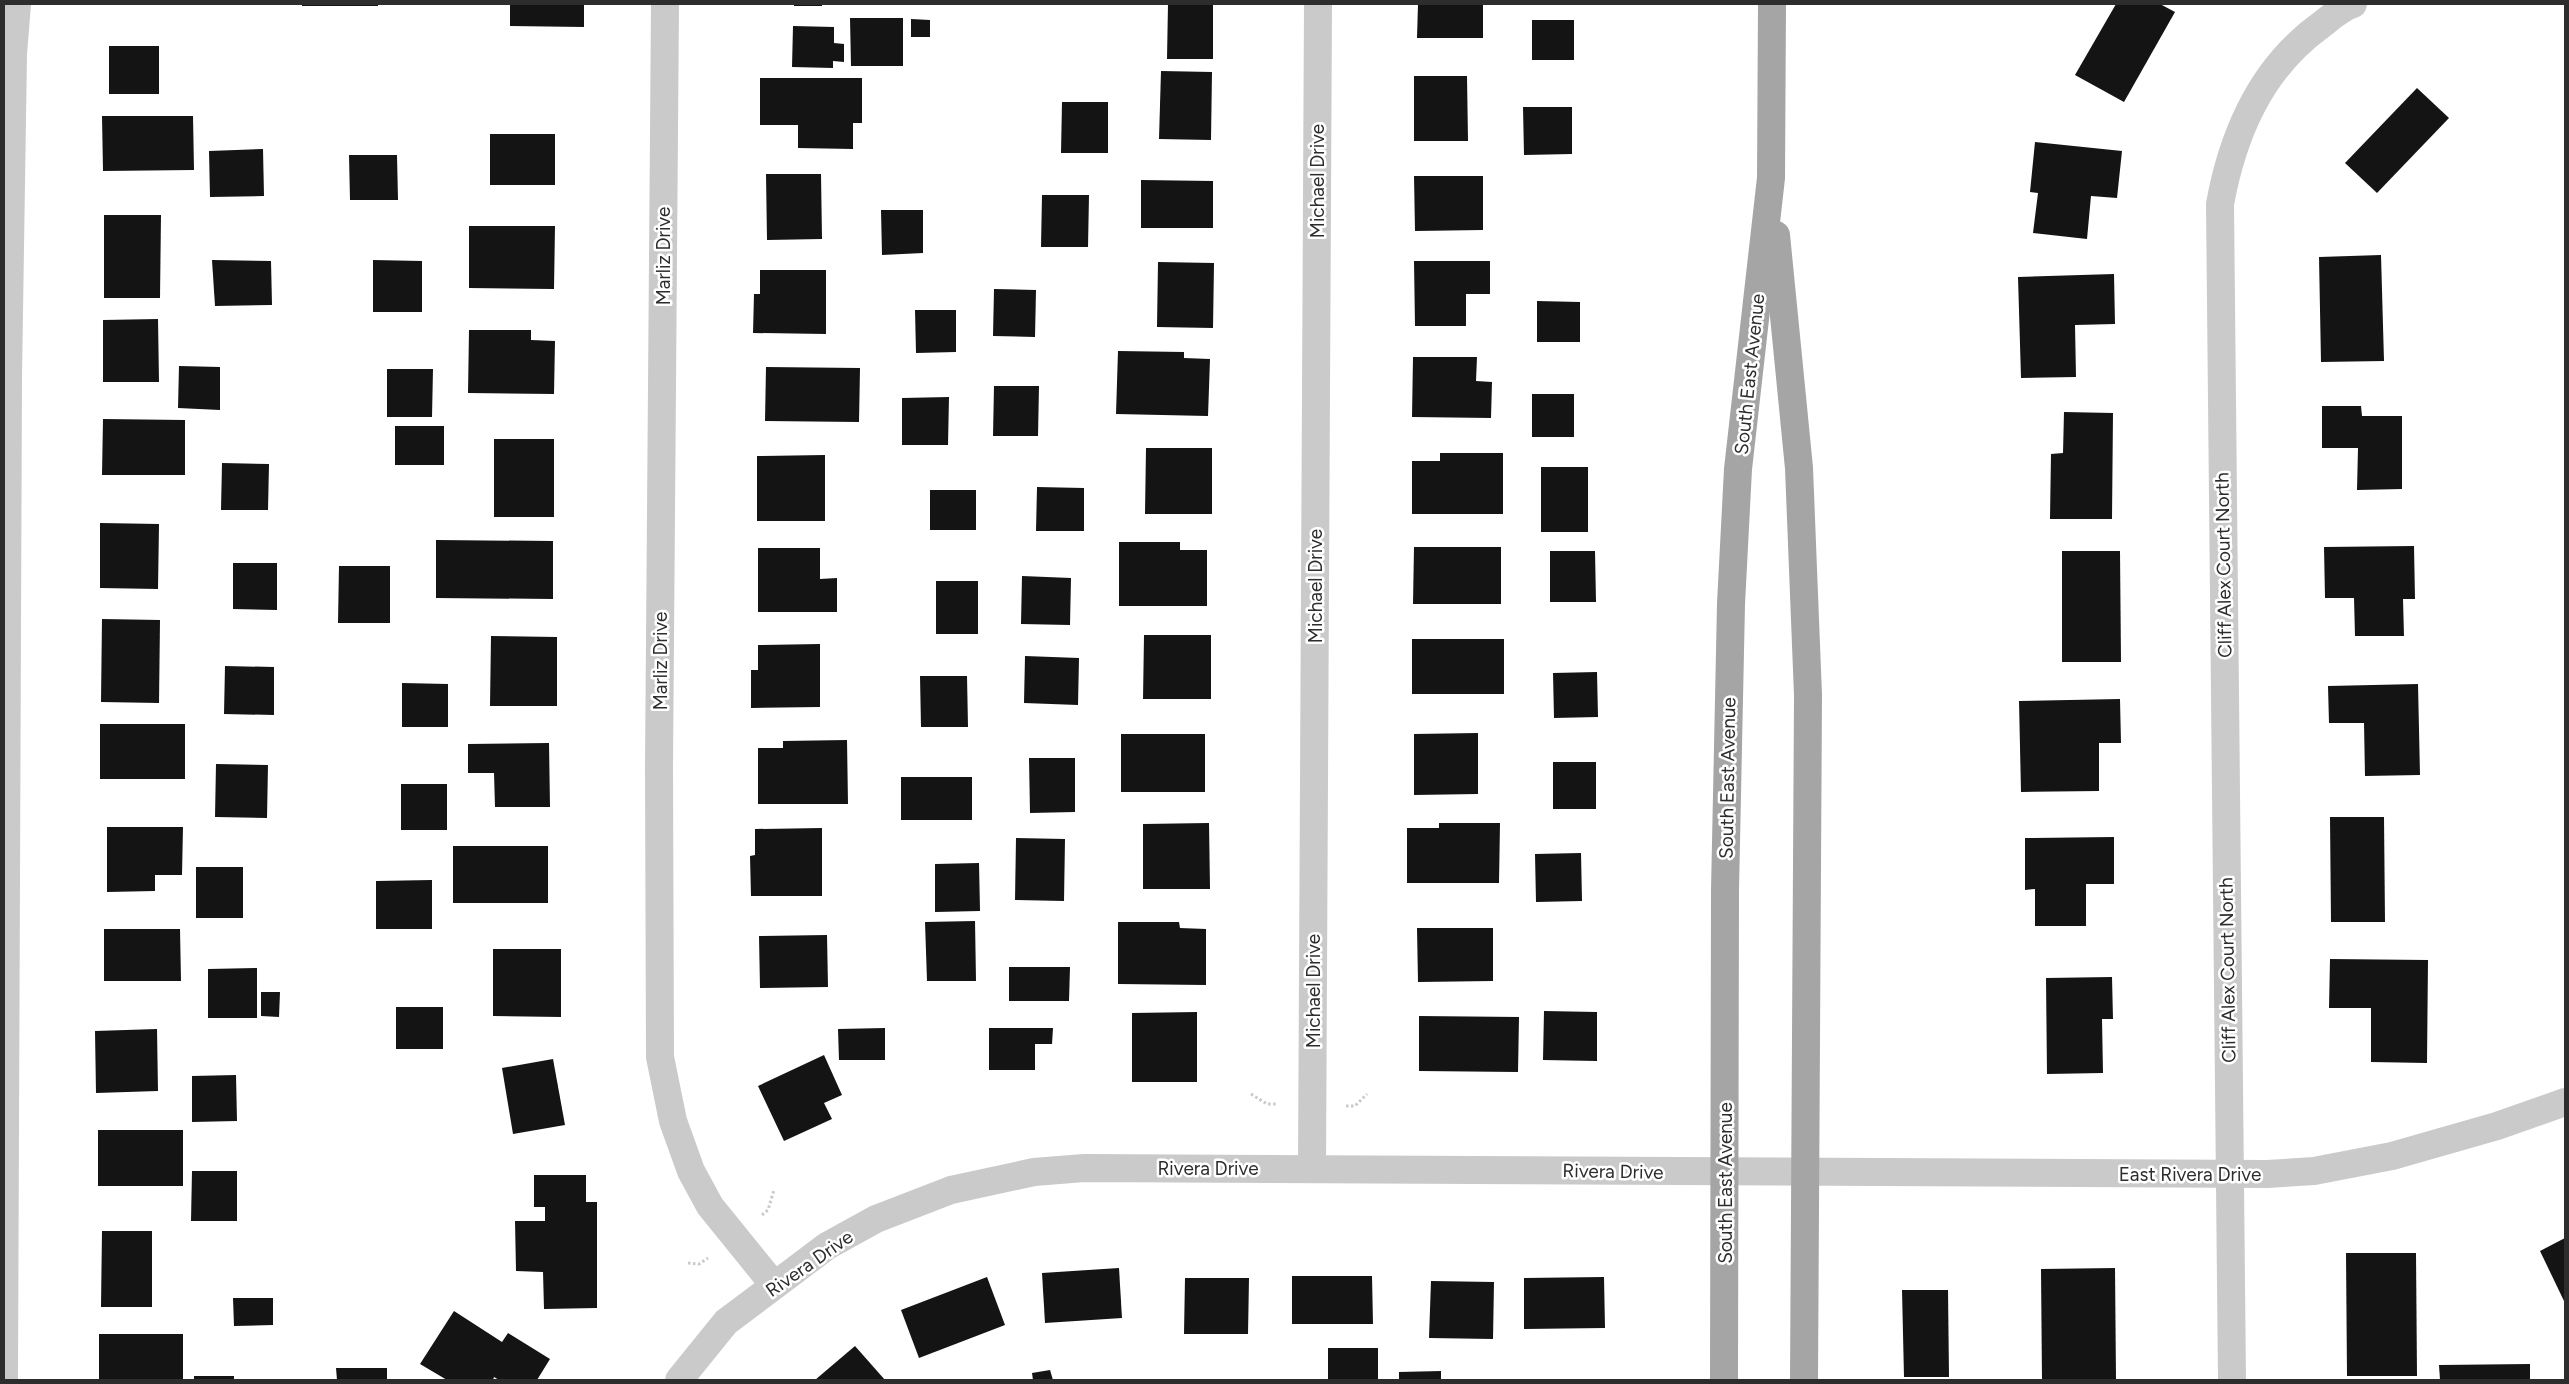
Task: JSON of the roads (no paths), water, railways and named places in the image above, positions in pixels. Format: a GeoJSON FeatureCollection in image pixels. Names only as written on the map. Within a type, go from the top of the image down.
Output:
{"type":"FeatureCollection","features":[{"type":"Feature","properties":{"kind":"main road","name":"South East Avenue"},"geometry":{"type":"LineString","coordinates":[[1772,4],[1771,178],[1798,468],[1808,695],[1804,1380]]}},
{"type":"Feature","properties":{"kind":"main road","name":"South East Avenue"},"geometry":{"type":"LineString","coordinates":[[1724,1380],[1726,890],[1730,604],[1738,469],[1771,178]]}},
{"type":"Feature","properties":{"kind":"street"},"geometry":{"type":"LineString","coordinates":[[4,1380],[8,387],[13,54],[17,4]]}},
{"type":"Feature","properties":{"kind":"street","name":"Marliz Drive"},"geometry":{"type":"LineString","coordinates":[[665,4],[659,767],[660,1057],[672,1121],[692,1171],[710,1206],[774,1286]]}},
{"type":"Feature","properties":{"kind":"street","name":"Michael Drive"},"geometry":{"type":"LineString","coordinates":[[1312,1168],[1318,4]]}},
{"type":"Feature","properties":{"kind":"street","name":"Cliff Alex Court North"},"geometry":{"type":"LineString","coordinates":[[2232,1380],[2220,204],[2234,144],[2262,86],[2280,61],[2305,36],[2352,4]]}},
{"type":"Feature","properties":{"kind":"street","name":"East Rivera Drive"},"geometry":{"type":"LineString","coordinates":[[1805,1173],[2229,1176],[2314,1171],[2373,1160],[2443,1143],[2565,1102]]}},
{"type":"Feature","properties":{"kind":"street","name":"Rivera Drive"},"geometry":{"type":"LineString","coordinates":[[679,1380],[726,1322],[827,1246],[876,1219],[951,1190],[1034,1172],[1084,1168],[1312,1168],[1805,1173]]}}]}
